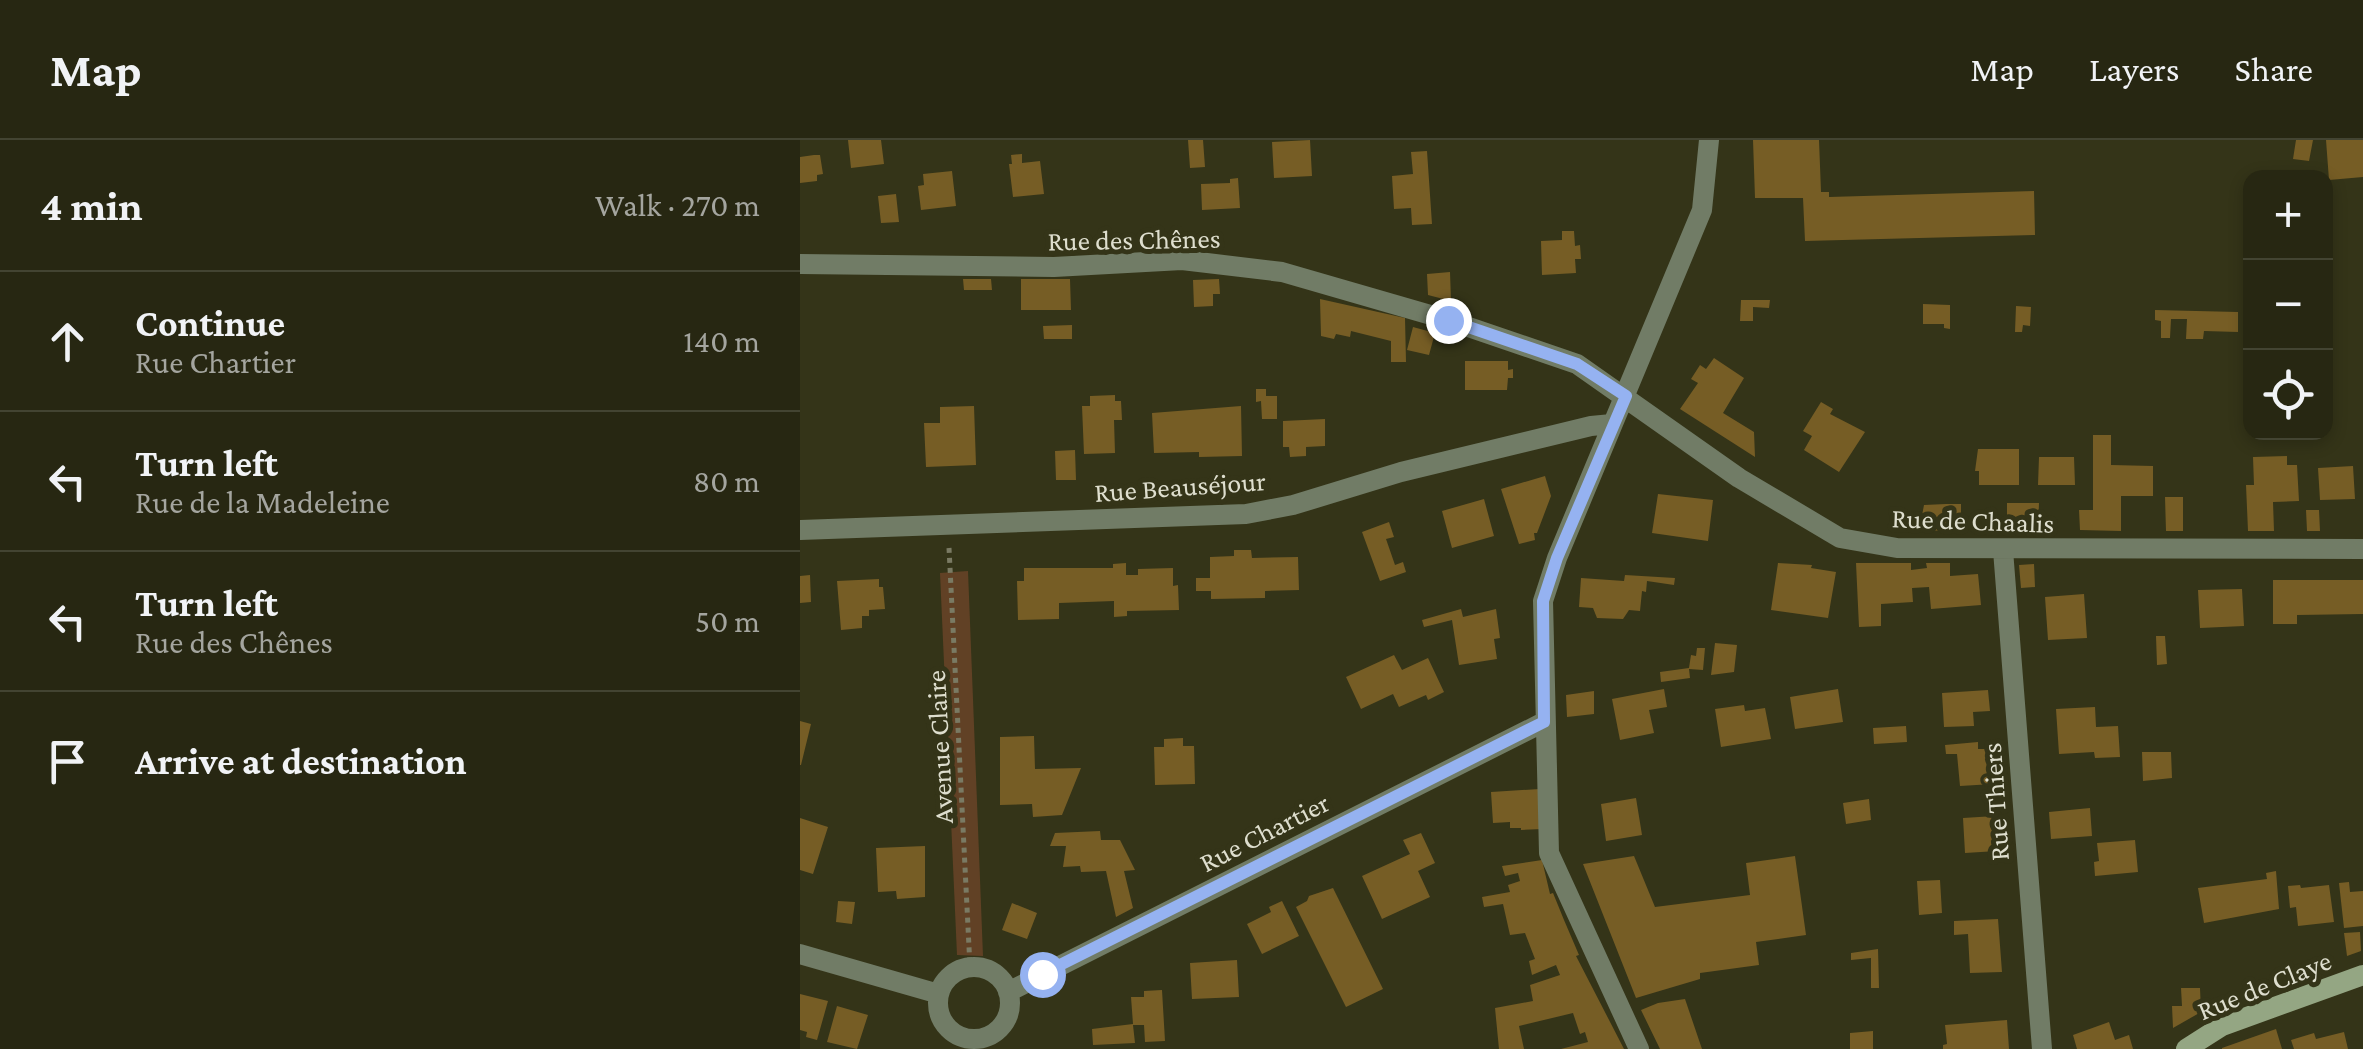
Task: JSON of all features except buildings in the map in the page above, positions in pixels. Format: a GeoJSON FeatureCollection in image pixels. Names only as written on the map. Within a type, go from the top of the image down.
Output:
{"type":"FeatureCollection","features":[{"type":"Feature","properties":{"kind":"street"},"geometry":{"type":"LineString","coordinates":[[1639,1049],[1549,853],[1543,601],[1557,558],[1702,210],[1709,140]]}},
{"type":"Feature","properties":{"kind":"street","name":"Rue des Chênes"},"geometry":{"type":"LineString","coordinates":[[800,264],[1054,268],[1201,260],[1282,272],[1577,364],[1626,396]]}},
{"type":"Feature","properties":{"kind":"street","name":"Rue de Chaalis"},"geometry":{"type":"LineString","coordinates":[[1626,396],[1739,478],[1840,538],[1897,548],[2363,548]]}},
{"type":"Feature","properties":{"kind":"street","name":"Rue Beauséjour"},"geometry":{"type":"LineString","coordinates":[[800,530],[1246,514],[1458,458],[1612,424]]}},
{"type":"Feature","properties":{"kind":"street","name":"Rue Thiers"},"geometry":{"type":"LineString","coordinates":[[2003,550],[2042,1049]]}},
{"type":"Feature","properties":{"kind":"street","name":"Rue Chartier"},"geometry":{"type":"LineString","coordinates":[[1008,992],[1544,722]]}},
{"type":"Feature","properties":{"kind":"street"},"geometry":{"type":"LineString","coordinates":[[800,954],[939,994]]}},
{"type":"Feature","properties":{"kind":"street"},"geometry":{"type":"LineString","coordinates":[[970,967],[994,973],[1008,992],[1010,1005],[1000,1029],[976,1044],[946,1026],[940,1016],[939,994],[945,981],[970,967]]}},
{"type":"Feature","properties":{"kind":"street","name":"Rue de Claye"},"geometry":{"type":"LineString","coordinates":[[2186,1049],[2222,1026],[2363,975]]}},
{"type":"Feature","properties":{"kind":"path","name":"Avenue Claire"},"geometry":{"type":"LineString","coordinates":[[948,525],[970,967]]}},
{"type":"Feature","properties":{"kind":"shaded area"},"geometry":{"type":"Polygon","coordinates":[[[968,571],[983,956],[957,955],[940,573],[968,571]]]}},
{"type":"Feature","properties":{"kind":"route"},"geometry":{"type":"LineString","coordinates":[[1042,974],[1544,722],[1543,601],[1557,558],[1626,396],[1577,364],[1448,320]]}}]}
